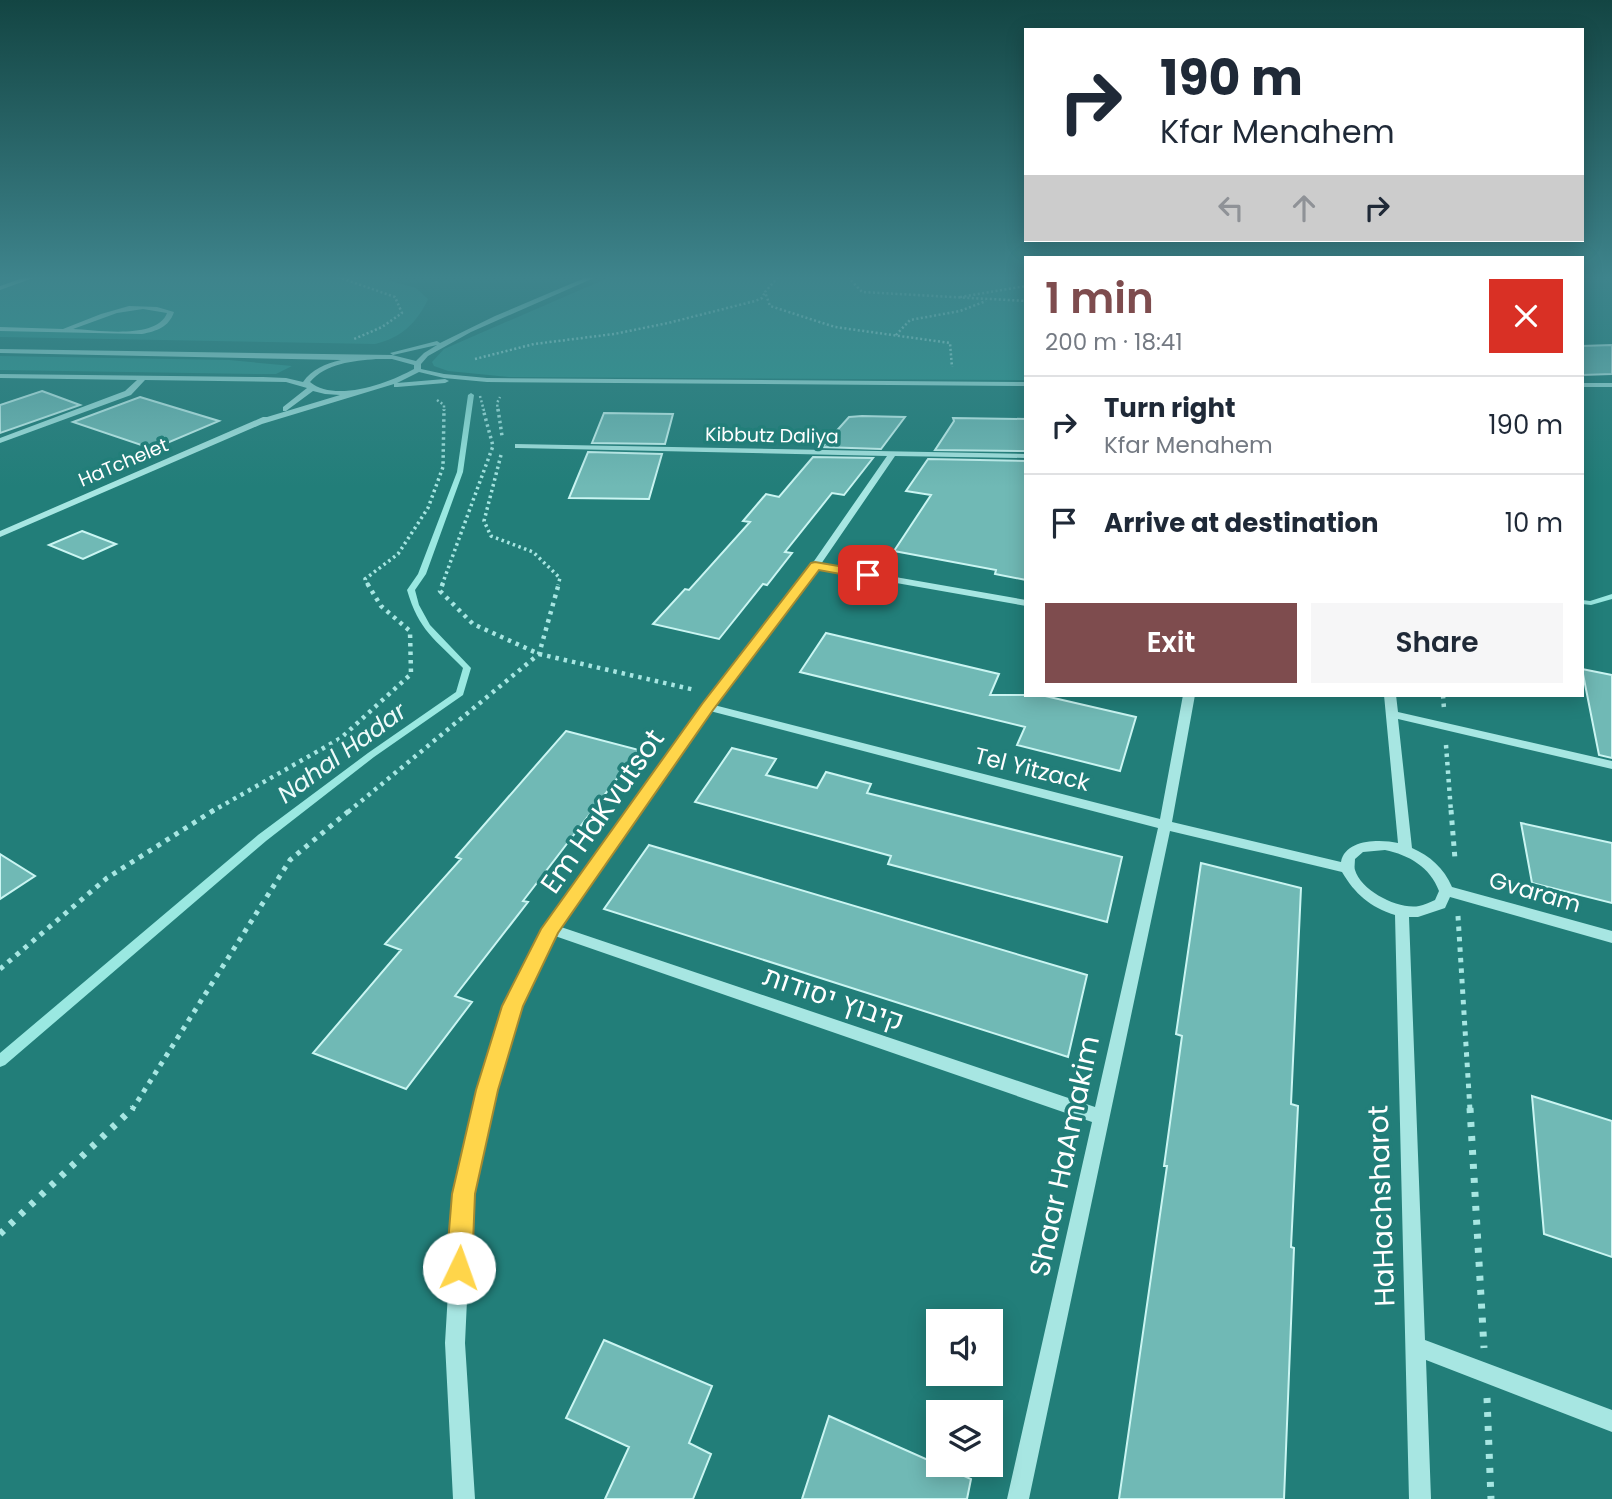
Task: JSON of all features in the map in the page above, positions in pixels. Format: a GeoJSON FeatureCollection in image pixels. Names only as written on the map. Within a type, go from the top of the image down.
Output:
{"type":"FeatureCollection","features":[{"type":"Feature","properties":{"kind":"street"},"geometry":{"type":"LineString","coordinates":[[373,357],[415,347]]}},
{"type":"Feature","properties":{"kind":"street"},"geometry":{"type":"LineString","coordinates":[[0,376],[263,379],[298,382],[333,393],[362,391],[402,379],[418,367],[430,351],[438,347]]}},
{"type":"Feature","properties":{"kind":"street"},"geometry":{"type":"LineString","coordinates":[[0,351],[399,357],[418,367],[470,379]]}},
{"type":"Feature","properties":{"kind":"street"},"geometry":{"type":"LineString","coordinates":[[268,356],[299,360],[318,371]]}},
{"type":"Feature","properties":{"kind":"street"},"geometry":{"type":"LineString","coordinates":[[263,379],[318,371],[364,358]]}},
{"type":"Feature","properties":{"kind":"street"},"geometry":{"type":"LineString","coordinates":[[310,387],[307,379],[318,371]]}},
{"type":"Feature","properties":{"kind":"street"},"geometry":{"type":"LineString","coordinates":[[0,441],[128,393],[143,378]]}},
{"type":"Feature","properties":{"kind":"street"},"geometry":{"type":"LineString","coordinates":[[372,388],[470,379],[1024,384]]}},
{"type":"Feature","properties":{"kind":"street"},"geometry":{"type":"LineString","coordinates":[[1584,385],[1612,385]]}},
{"type":"Feature","properties":{"kind":"street","name":"HaTchelet"},"geometry":{"type":"LineString","coordinates":[[0,534],[259,422],[286,409],[310,387]]}},
{"type":"Feature","properties":{"kind":"street","name":"HaTchelet"},"geometry":{"type":"LineString","coordinates":[[259,422],[362,391]]}},
{"type":"Feature","properties":{"kind":"street","name":"Kibbutz Daliya"},"geometry":{"type":"LineString","coordinates":[[518,446],[1024,456]]}},
{"type":"Feature","properties":{"kind":"street","name":"Em HaKvutsot"},"geometry":{"type":"LineString","coordinates":[[464,1499],[455,1343],[463,1194],[487,1090],[513,1006],[551,929],[712,701],[815,566],[893,453]]}},
{"type":"Feature","properties":{"kind":"street"},"geometry":{"type":"LineString","coordinates":[[815,566],[1024,603]]}},
{"type":"Feature","properties":{"kind":"street","name":"Shaar HaAmakim"},"geometry":{"type":"LineString","coordinates":[[1018,1499],[1165,825],[1189,697]]}},
{"type":"Feature","properties":{"kind":"street"},"geometry":{"type":"LineString","coordinates":[[1390,697],[1405,850]]}},
{"type":"Feature","properties":{"kind":"street","name":"Tel Yitzack"},"geometry":{"type":"LineString","coordinates":[[712,701],[1165,825],[1346,868]]}},
{"type":"Feature","properties":{"kind":"street"},"geometry":{"type":"LineString","coordinates":[[1391,714],[1612,765]]}},
{"type":"Feature","properties":{"kind":"street"},"geometry":{"type":"LineString","coordinates":[[1375,845],[1405,850],[1437,872],[1451,892],[1432,909],[1402,911],[1379,903],[1360,891],[1348,875],[1346,868],[1349,856],[1359,848],[1375,845]]}},
{"type":"Feature","properties":{"kind":"street","name":"Gvaram"},"geometry":{"type":"LineString","coordinates":[[1451,892],[1612,937]]}},
{"type":"Feature","properties":{"kind":"street","name":"HaHachsharot"},"geometry":{"type":"LineString","coordinates":[[1402,911],[1420,1499]]}},
{"type":"Feature","properties":{"kind":"street","name":"קיבוץ יסודות"},"geometry":{"type":"LineString","coordinates":[[551,929],[1101,1117]]}},
{"type":"Feature","properties":{"kind":"street"},"geometry":{"type":"LineString","coordinates":[[1415,1346],[1612,1421]]}},
{"type":"Feature","properties":{"kind":"path"},"geometry":{"type":"LineString","coordinates":[[335,358],[346,347]]}},
{"type":"Feature","properties":{"kind":"path"},"geometry":{"type":"LineString","coordinates":[[474,359],[522,347]]}},
{"type":"Feature","properties":{"kind":"path"},"geometry":{"type":"LineString","coordinates":[[487,380],[479,392],[493,446],[440,591],[473,624],[539,654],[712,701]]}},
{"type":"Feature","properties":{"kind":"path"},"geometry":{"type":"LineString","coordinates":[[0,1234],[131,1111],[290,860],[539,654],[560,578],[533,552],[491,537],[484,521],[503,446],[497,403],[510,380]]}},
{"type":"Feature","properties":{"kind":"path"},"geometry":{"type":"LineString","coordinates":[[0,969],[107,878],[235,797],[341,738],[411,674],[410,631],[381,606],[365,579],[398,554],[428,508],[443,467],[444,405],[426,395]]}},
{"type":"Feature","properties":{"kind":"path"},"geometry":{"type":"LineString","coordinates":[[1443,697],[1451,892],[1486,1371],[1491,1499]]}},
{"type":"Feature","properties":{"kind":"green space"},"geometry":{"type":"Polygon","coordinates":[[[1024,347],[1024,380],[509,377],[448,371],[434,366],[432,362],[444,349],[1024,347]]]}},
{"type":"Feature","properties":{"kind":"green space"},"geometry":{"type":"Polygon","coordinates":[[[0,356],[229,360],[292,366],[276,374],[0,370],[0,356]]]}},
{"type":"Feature","properties":{"kind":"building"},"geometry":{"type":"Polygon","coordinates":[[[1584,347],[1612,347],[1612,374],[1584,375],[1584,347]]]}},
{"type":"Feature","properties":{"kind":"building"},"geometry":{"type":"Polygon","coordinates":[[[42,391],[80,405],[0,433],[0,405],[42,391]]]}},
{"type":"Feature","properties":{"kind":"building"},"geometry":{"type":"Polygon","coordinates":[[[140,397],[219,421],[153,449],[73,422],[140,397]]]}},
{"type":"Feature","properties":{"kind":"building"},"geometry":{"type":"Polygon","coordinates":[[[604,413],[673,414],[665,444],[592,443],[604,413]]]}},
{"type":"Feature","properties":{"kind":"building"},"geometry":{"type":"Polygon","coordinates":[[[849,417],[905,417],[881,449],[822,447],[849,417]]]}},
{"type":"Feature","properties":{"kind":"building"},"geometry":{"type":"Polygon","coordinates":[[[953,418],[1024,419],[1024,451],[935,450],[954,421],[953,418]]]}},
{"type":"Feature","properties":{"kind":"building"},"geometry":{"type":"Polygon","coordinates":[[[588,452],[662,454],[649,499],[569,498],[588,452]]]}},
{"type":"Feature","properties":{"kind":"building"},"geometry":{"type":"Polygon","coordinates":[[[813,457],[873,458],[844,495],[832,493],[785,552],[792,553],[719,639],[653,624],[685,589],[689,590],[750,522],[743,521],[766,494],[779,497],[813,457]]]}},
{"type":"Feature","properties":{"kind":"building"},"geometry":{"type":"Polygon","coordinates":[[[928,459],[1024,461],[1024,580],[995,574],[996,570],[894,551],[931,495],[906,491],[928,459]]]}},
{"type":"Feature","properties":{"kind":"building"},"geometry":{"type":"Polygon","coordinates":[[[82,531],[116,544],[83,559],[49,545],[82,531]]]}},
{"type":"Feature","properties":{"kind":"building"},"geometry":{"type":"Polygon","coordinates":[[[826,633],[999,674],[990,695],[1050,697],[1136,717],[1120,771],[1017,745],[1025,727],[800,672],[826,633]]]}},
{"type":"Feature","properties":{"kind":"building"},"geometry":{"type":"Polygon","coordinates":[[[1584,669],[1612,675],[1612,758],[1599,755],[1584,669]]]}},
{"type":"Feature","properties":{"kind":"building"},"geometry":{"type":"Polygon","coordinates":[[[566,731],[639,750],[523,901],[528,902],[455,996],[472,1002],[406,1089],[313,1053],[401,950],[385,944],[461,859],[456,857],[566,731]]]}},
{"type":"Feature","properties":{"kind":"building"},"geometry":{"type":"Polygon","coordinates":[[[732,748],[776,759],[766,775],[817,788],[826,772],[871,784],[867,793],[1122,857],[1107,922],[888,864],[891,856],[695,802],[732,748]]]}},
{"type":"Feature","properties":{"kind":"building"},"geometry":{"type":"Polygon","coordinates":[[[1521,823],[1612,843],[1612,903],[1532,883],[1521,823]]]}},
{"type":"Feature","properties":{"kind":"building"},"geometry":{"type":"Polygon","coordinates":[[[649,845],[1087,975],[1068,1057],[604,909],[649,845]]]}},
{"type":"Feature","properties":{"kind":"building"},"geometry":{"type":"Polygon","coordinates":[[[0,854],[35,876],[0,899],[0,854]]]}},
{"type":"Feature","properties":{"kind":"building"},"geometry":{"type":"Polygon","coordinates":[[[1201,863],[1301,888],[1291,1104],[1298,1106],[1284,1499],[1119,1499],[1167,1166],[1164,1166],[1182,1036],[1176,1034],[1201,863]]]}},
{"type":"Feature","properties":{"kind":"building"},"geometry":{"type":"Polygon","coordinates":[[[1532,1096],[1612,1121],[1612,1257],[1544,1234],[1532,1096]]]}},
{"type":"Feature","properties":{"kind":"building"},"geometry":{"type":"Polygon","coordinates":[[[604,1340],[712,1386],[689,1443],[711,1454],[693,1499],[605,1499],[629,1447],[566,1418],[604,1340]]]}},
{"type":"Feature","properties":{"kind":"building"},"geometry":{"type":"Polygon","coordinates":[[[829,1416],[926,1459],[926,1477],[971,1479],[967,1499],[802,1499],[829,1416]]]}},
{"type":"Feature","properties":{"kind":"waterway","name":"Nahal Hadar"},"geometry":{"type":"LineString","coordinates":[[0,1061],[262,838],[371,755],[460,693],[467,668],[426,626],[411,590],[422,574],[460,472],[471,395]]}},
{"type":"Feature","properties":{"kind":"waterway"},"geometry":{"type":"LineString","coordinates":[[1584,602],[1591,603],[1612,596]]}},
{"type":"Feature","properties":{"kind":"route"},"geometry":{"type":"LineString","coordinates":[[459,1268],[463,1194],[487,1090],[513,1006],[551,929],[707,707],[815,566],[868,575]]}}]}
